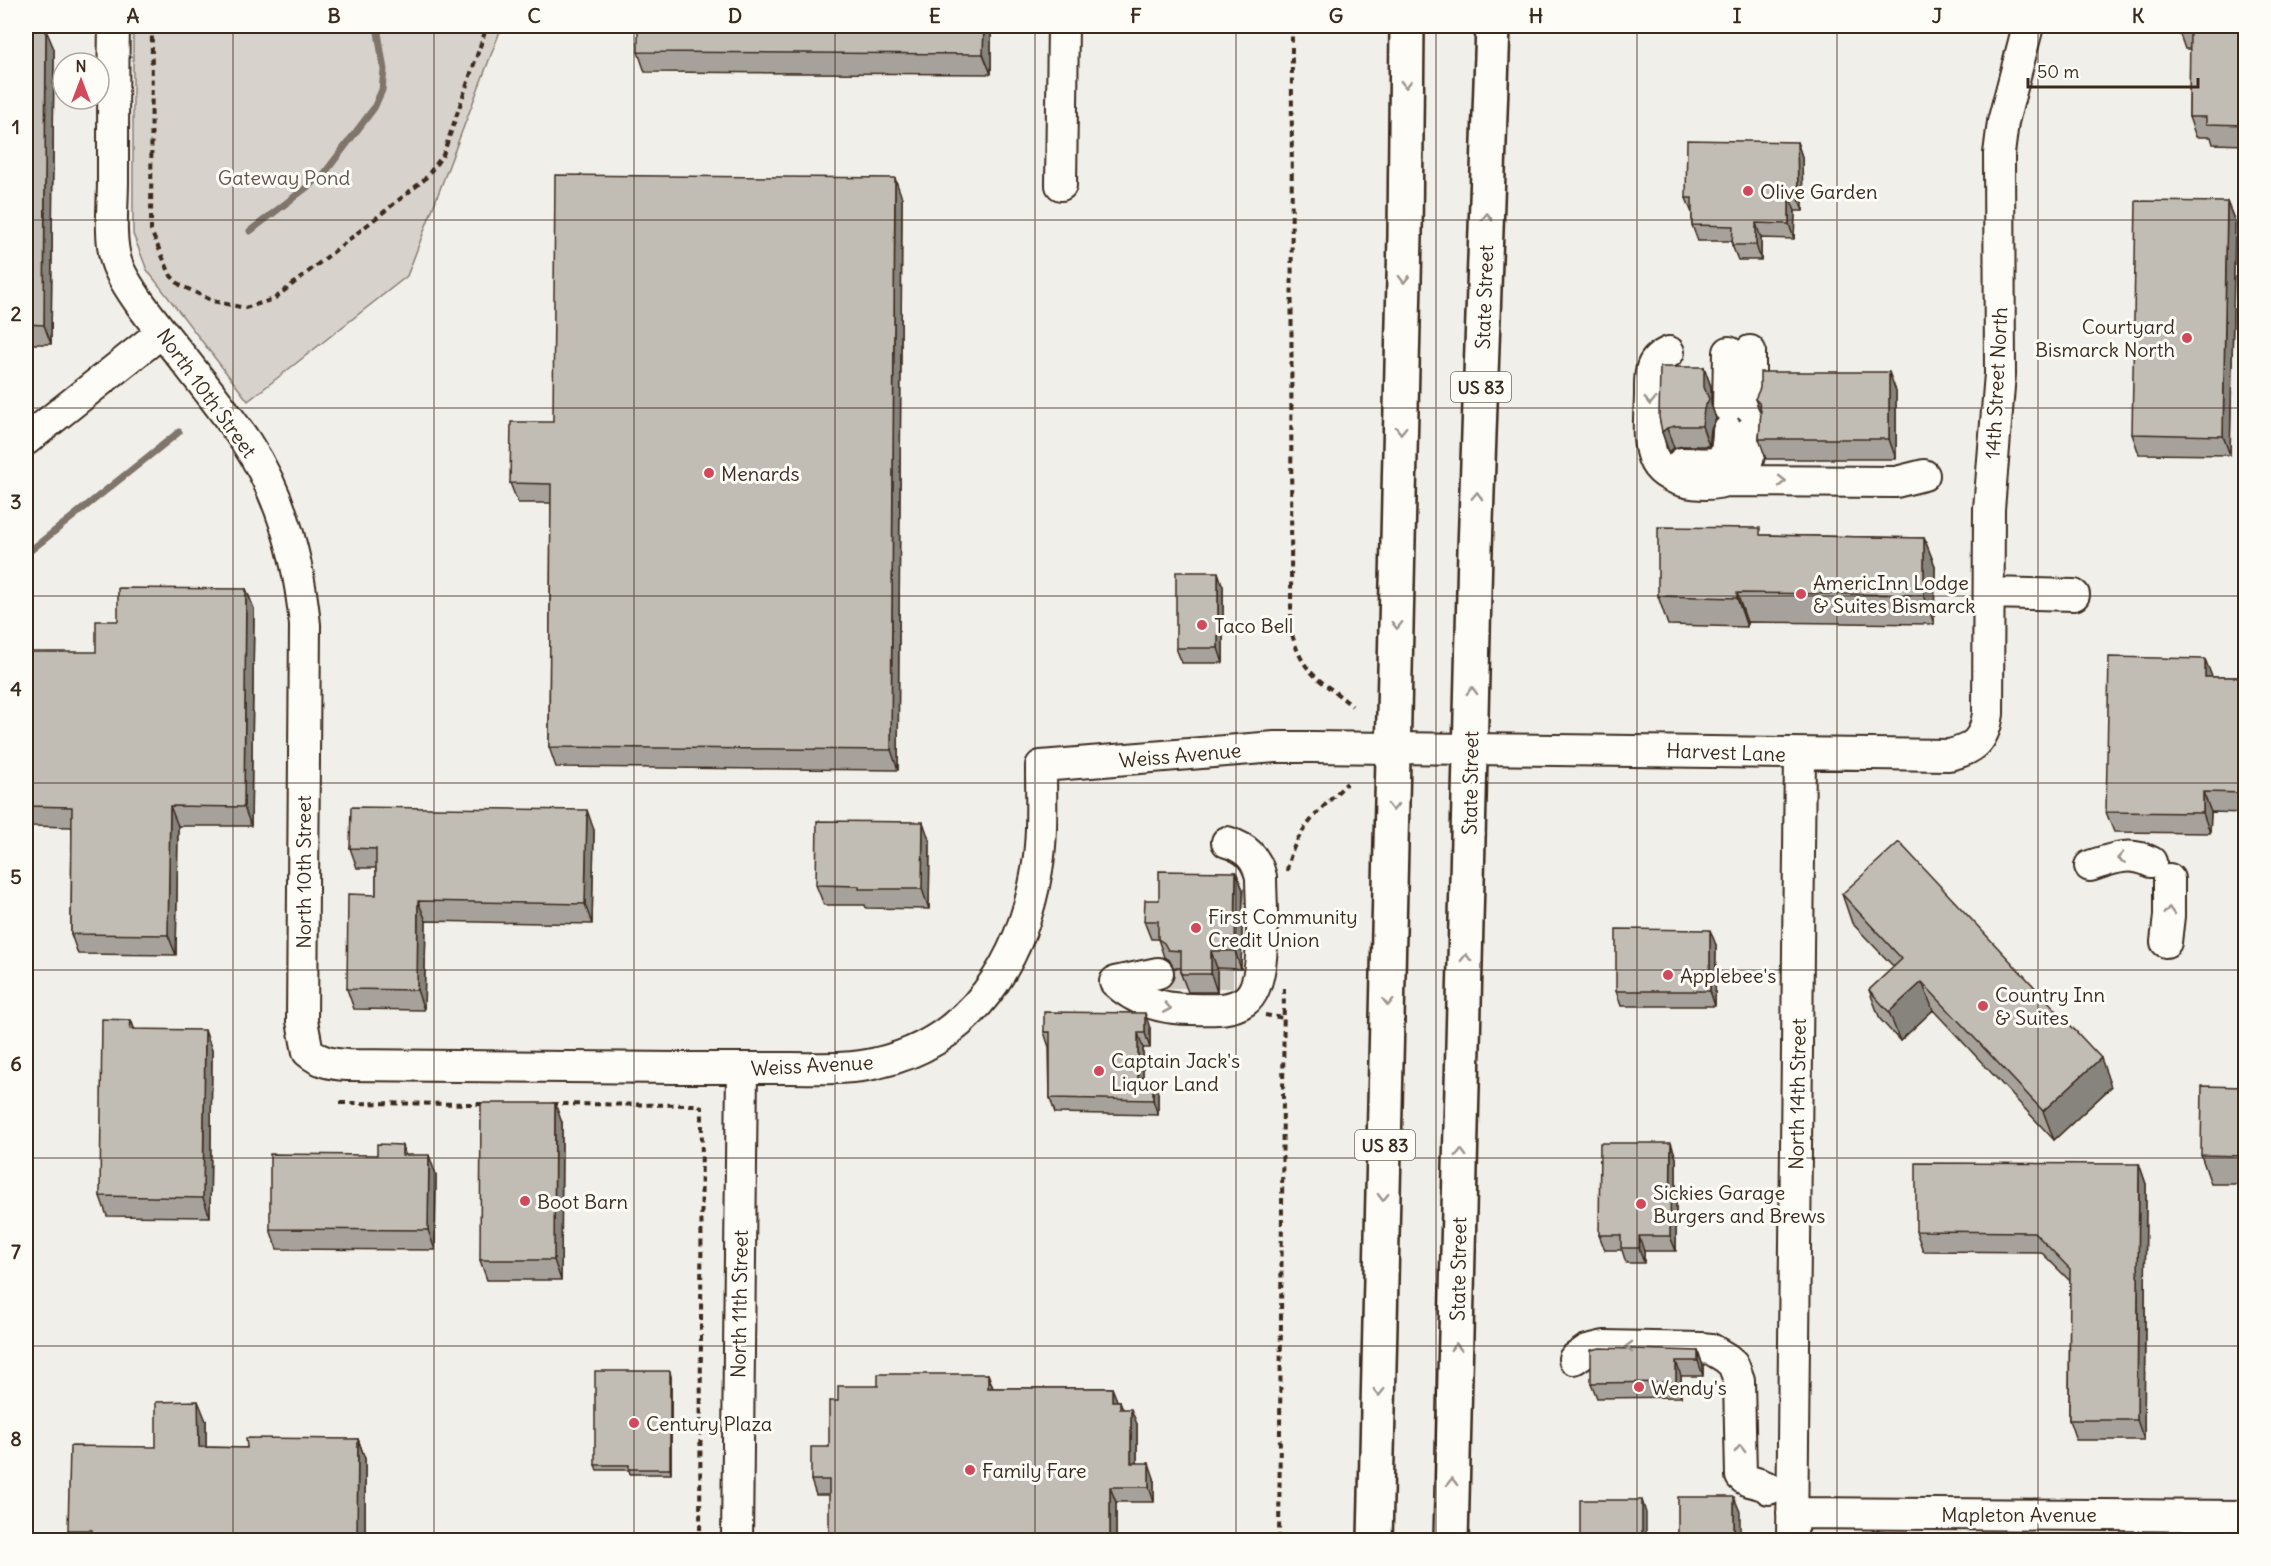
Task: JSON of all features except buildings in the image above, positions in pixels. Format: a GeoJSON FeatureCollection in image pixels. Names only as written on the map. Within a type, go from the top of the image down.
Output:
{"type":"FeatureCollection","features":[{"type":"Feature","properties":{"kind":"highway","name":"US 83"},"geometry":{"type":"LineString","coordinates":[[1375,1540],[1405,236],[1407,26]]}},
{"type":"Feature","properties":{"kind":"highway","name":"State Street"},"geometry":{"type":"LineString","coordinates":[[1451,1540],[1475,550],[1493,26]]}},
{"type":"Feature","properties":{"kind":"street","name":"North 10th Street"},"geometry":{"type":"LineString","coordinates":[[114,26],[113,245],[117,263],[124,279],[246,443],[274,496],[295,558],[302,591],[305,626],[302,1021],[308,1052]]}},
{"type":"Feature","properties":{"kind":"street"},"geometry":{"type":"LineString","coordinates":[[1061,185],[1063,26]]}},
{"type":"Feature","properties":{"kind":"street","name":"14th Street North"},"geometry":{"type":"LineString","coordinates":[[1978,742],[1988,714],[1990,489],[2000,374],[2000,138],[2028,26]]}},
{"type":"Feature","properties":{"kind":"street"},"geometry":{"type":"LineString","coordinates":[[26,440],[162,332]]}},
{"type":"Feature","properties":{"kind":"street"},"geometry":{"type":"LineString","coordinates":[[1658,466],[1716,463],[1726,454],[1739,419],[1739,351]]}},
{"type":"Feature","properties":{"kind":"street"},"geometry":{"type":"LineString","coordinates":[[1669,352],[1656,359],[1650,373],[1650,445],[1658,466],[1679,481],[1896,482],[1924,475]]}},
{"type":"Feature","properties":{"kind":"street"},"geometry":{"type":"LineString","coordinates":[[1723,481],[1739,474],[1745,467],[1751,447],[1739,419]]}},
{"type":"Feature","properties":{"kind":"street"},"geometry":{"type":"LineString","coordinates":[[1989,594],[2073,595]]}},
{"type":"Feature","properties":{"kind":"street","name":"Harvest Lane"},"geometry":{"type":"LineString","coordinates":[[1471,749],[1949,755],[1971,748],[1978,742]]}},
{"type":"Feature","properties":{"kind":"street","name":"Weiss Avenue"},"geometry":{"type":"LineString","coordinates":[[308,1052],[318,1060],[347,1065],[834,1068],[878,1063],[918,1049],[951,1029],[982,1000],[1015,948],[1032,895],[1041,836],[1041,766],[1275,747],[1471,749]]}},
{"type":"Feature","properties":{"kind":"street","name":"North 14th Street"},"geometry":{"type":"LineString","coordinates":[[1792,1527],[1800,754]]}},
{"type":"Feature","properties":{"kind":"street"},"geometry":{"type":"LineString","coordinates":[[1158,978],[1105,979],[1146,1003],[1175,1009],[1222,1009],[1246,1001],[1254,992],[1261,969],[1261,877],[1258,867],[1247,850],[1227,842]]}},
{"type":"Feature","properties":{"kind":"street"},"geometry":{"type":"LineString","coordinates":[[2090,866],[2120,856],[2139,856],[2160,871],[2169,916],[2166,942]]}},
{"type":"Feature","properties":{"kind":"street"},"geometry":{"type":"LineString","coordinates":[[1240,979],[1253,966],[1261,951]]}},
{"type":"Feature","properties":{"kind":"street","name":"North 11th Street"},"geometry":{"type":"LineString","coordinates":[[737,1540],[742,1068]]}},
{"type":"Feature","properties":{"kind":"street"},"geometry":{"type":"LineString","coordinates":[[1574,1359],[1587,1350],[1604,1346],[1701,1348],[1711,1350],[1726,1358],[1733,1364],[1739,1380],[1741,1476],[1744,1479],[1760,1482],[1769,1489]]}},
{"type":"Feature","properties":{"kind":"street","name":"Mapleton Avenue"},"geometry":{"type":"LineString","coordinates":[[1792,1527],[2246,1516]]}},
{"type":"Feature","properties":{"kind":"path"},"geometry":{"type":"LineString","coordinates":[[152,26],[151,231],[171,276],[180,285],[213,302],[245,308],[274,299],[424,180],[443,156],[487,26]]}},
{"type":"Feature","properties":{"kind":"path"},"geometry":{"type":"LineString","coordinates":[[1292,26],[1291,624],[1297,651],[1310,673],[1352,706]]}},
{"type":"Feature","properties":{"kind":"path"},"geometry":{"type":"LineString","coordinates":[[1286,880],[1289,855],[1294,842],[1347,783]]}},
{"type":"Feature","properties":{"kind":"path"},"geometry":{"type":"LineString","coordinates":[[1278,1540],[1284,983]]}},
{"type":"Feature","properties":{"kind":"path"},"geometry":{"type":"LineString","coordinates":[[340,1103],[490,1104]]}},
{"type":"Feature","properties":{"kind":"path"},"geometry":{"type":"LineString","coordinates":[[549,1104],[698,1105],[702,1107],[700,1540]]}},
{"type":"Feature","properties":{"kind":"green space","name":"Gateway Pond"},"geometry":{"type":"Polygon","coordinates":[[[133,26],[502,26],[407,276],[248,401],[147,270],[133,234],[133,26]]]}},
{"type":"Feature","properties":{"kind":"waterway"},"geometry":{"type":"LineString","coordinates":[[250,231],[324,174],[374,108],[382,90],[384,70],[377,26]]}},
{"type":"Feature","properties":{"kind":"waterway"},"geometry":{"type":"LineString","coordinates":[[26,554],[179,432]]}},
{"type":"Feature","properties":{"kind":"tunnel"},"geometry":{"type":"LineString","coordinates":[[1158,973],[1242,973]]}},
{"type":"Feature","properties":{"kind":"place","name":"Olive Garden"},"geometry":{"type":"Point","coordinates":[1748,191]}},
{"type":"Feature","properties":{"kind":"place","name":"Courtyard Bismarck North"},"geometry":{"type":"Point","coordinates":[2187,338]}},
{"type":"Feature","properties":{"kind":"place","name":"Menards"},"geometry":{"type":"Point","coordinates":[709,473]}},
{"type":"Feature","properties":{"kind":"place","name":"AmericInn Lodge & Suites Bismarck"},"geometry":{"type":"Point","coordinates":[1801,594]}},
{"type":"Feature","properties":{"kind":"place","name":"Taco Bell"},"geometry":{"type":"Point","coordinates":[1202,625]}},
{"type":"Feature","properties":{"kind":"place","name":"First Community Credit Union"},"geometry":{"type":"Point","coordinates":[1196,928]}},
{"type":"Feature","properties":{"kind":"place","name":"Applebee's"},"geometry":{"type":"Point","coordinates":[1668,975]}},
{"type":"Feature","properties":{"kind":"place","name":"Country Inn & Suites"},"geometry":{"type":"Point","coordinates":[1983,1006]}},
{"type":"Feature","properties":{"kind":"place","name":"Captain Jack's Liquor Land"},"geometry":{"type":"Point","coordinates":[1099,1071]}},
{"type":"Feature","properties":{"kind":"place","name":"Boot Barn"},"geometry":{"type":"Point","coordinates":[525,1201]}},
{"type":"Feature","properties":{"kind":"place","name":"Sickies Garage Burgers and Brews"},"geometry":{"type":"Point","coordinates":[1641,1204]}},
{"type":"Feature","properties":{"kind":"place","name":"Wendy's"},"geometry":{"type":"Point","coordinates":[1639,1387]}},
{"type":"Feature","properties":{"kind":"place","name":"Century Plaza"},"geometry":{"type":"Point","coordinates":[634,1423]}},
{"type":"Feature","properties":{"kind":"place","name":"Family Fare"},"geometry":{"type":"Point","coordinates":[970,1470]}}]}
